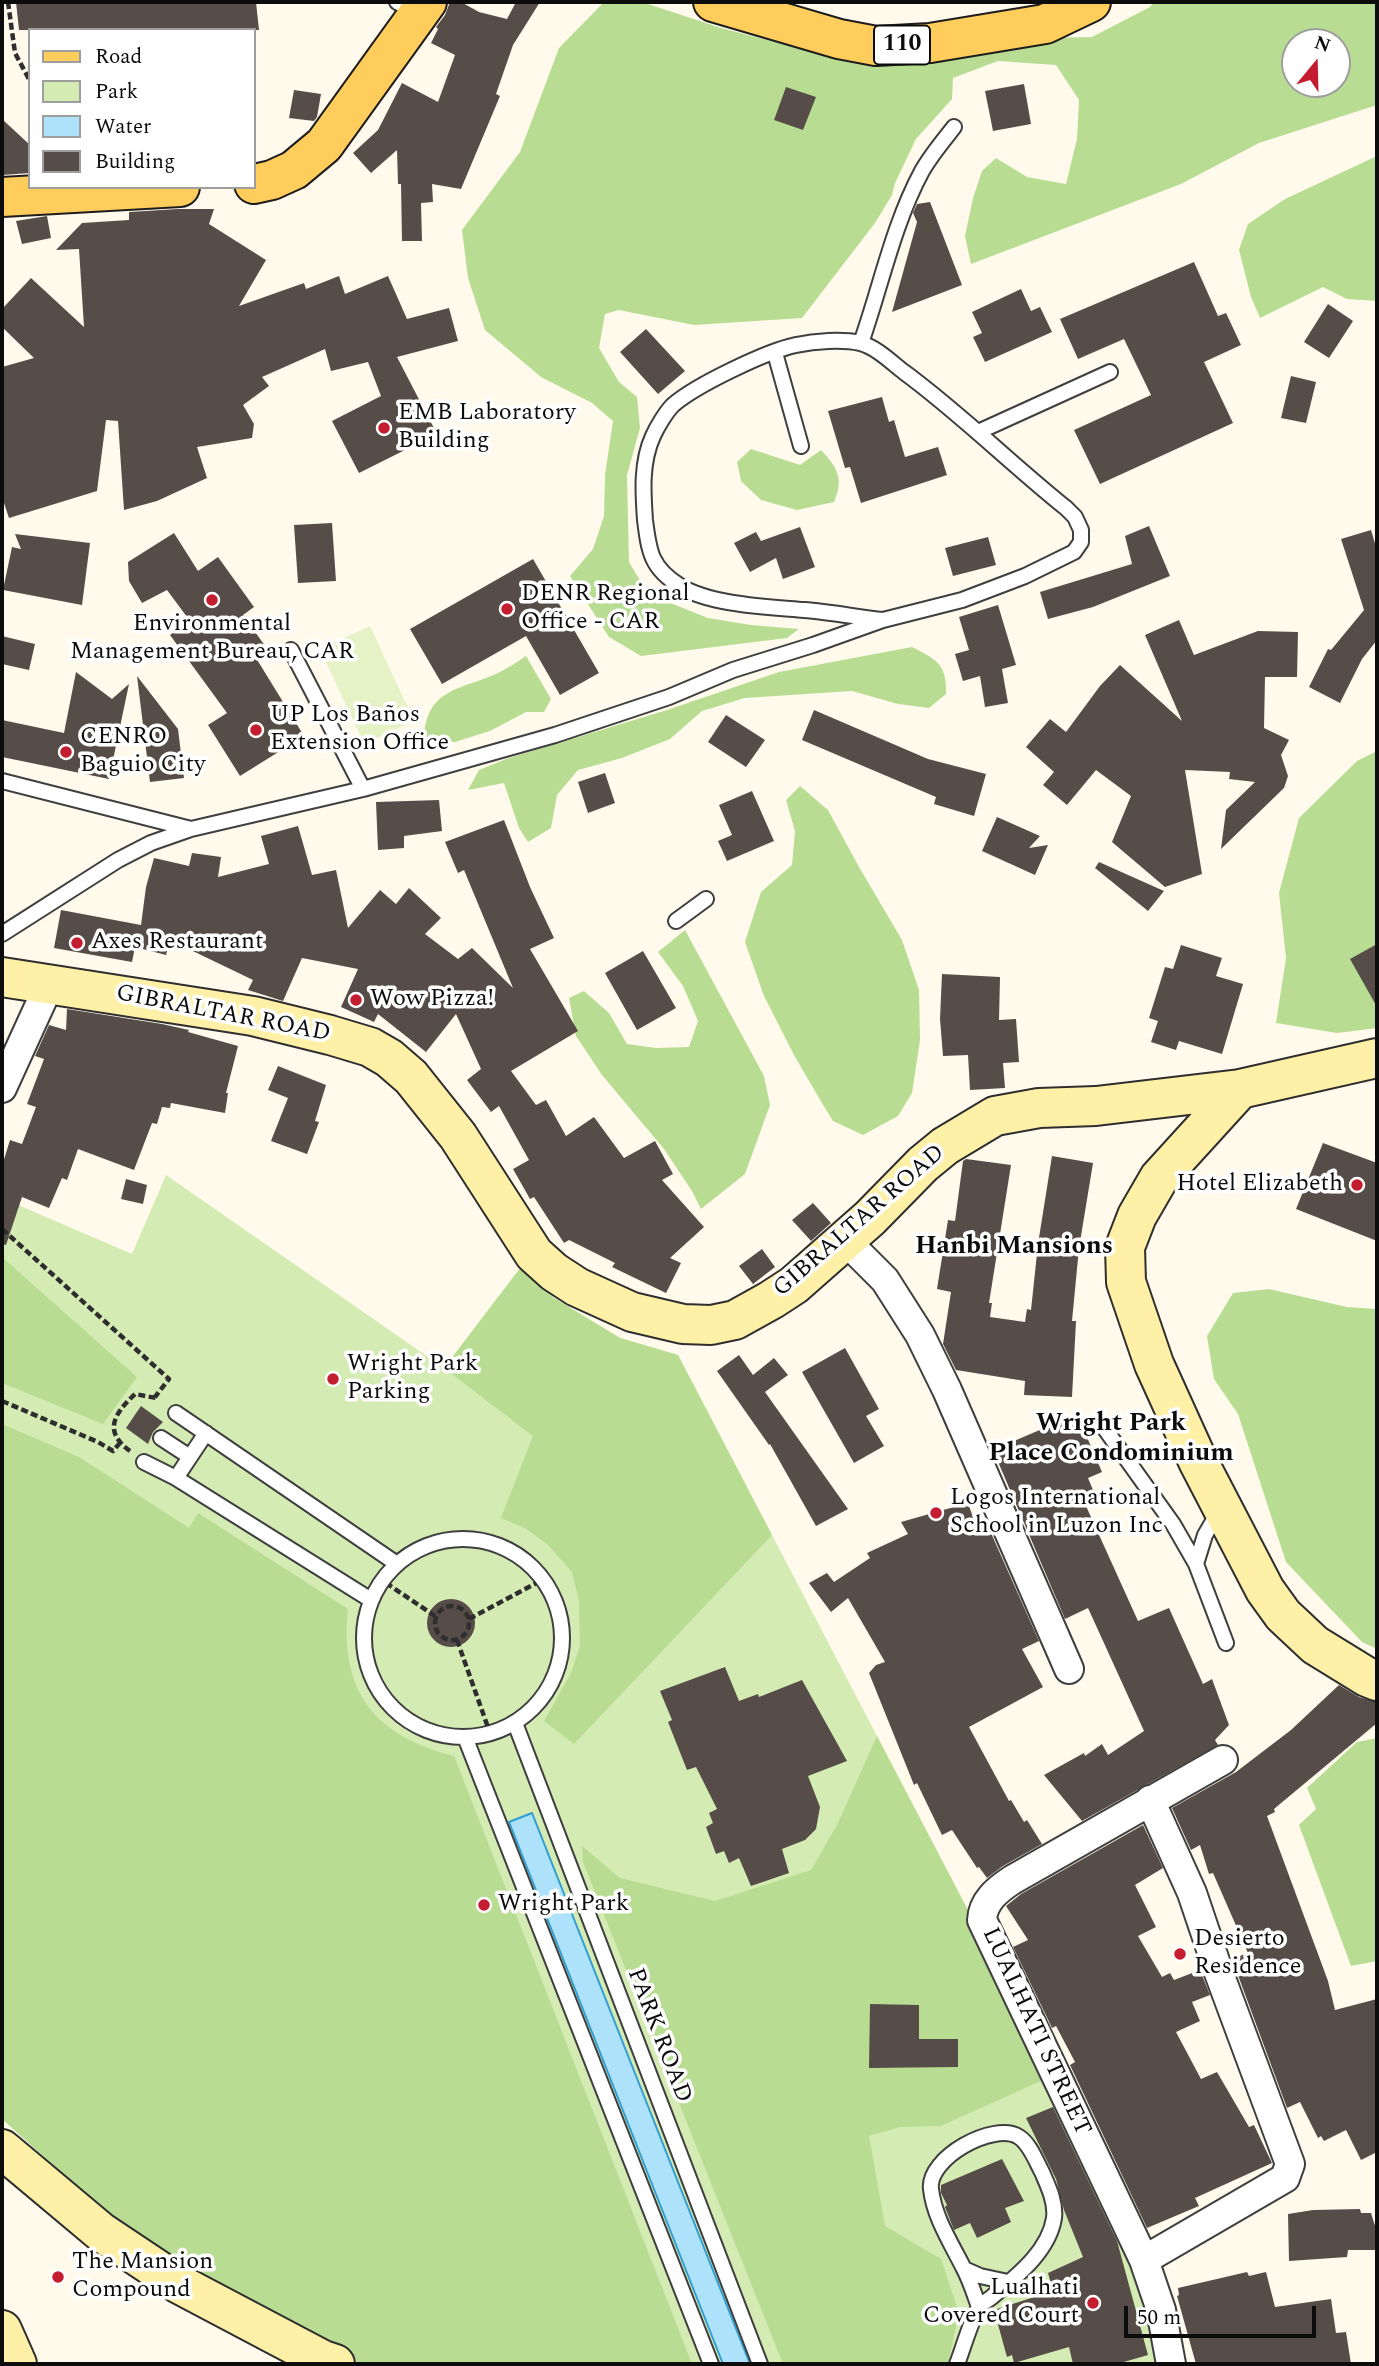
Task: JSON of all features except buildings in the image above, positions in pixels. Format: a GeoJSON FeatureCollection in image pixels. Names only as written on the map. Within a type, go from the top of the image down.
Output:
{"type":"FeatureCollection","features":[{"type":"Feature","properties":{"kind":"main road","name":"110"},"geometry":{"type":"LineString","coordinates":[[713,2],[839,39],[876,46],[930,43],[1045,24],[1091,2]]}},
{"type":"Feature","properties":{"kind":"main road"},"geometry":{"type":"LineString","coordinates":[[256,184],[294,170],[324,145],[415,6]]}},
{"type":"Feature","properties":{"kind":"main road"},"geometry":{"type":"LineString","coordinates":[[2,197],[144,189]]}},
{"type":"Feature","properties":{"kind":"street","name":"GIBRALTAR ROAD"},"geometry":{"type":"LineString","coordinates":[[2,978],[253,1016],[355,1041],[389,1058],[411,1077],[458,1136],[534,1254],[554,1272],[577,1287],[632,1312],[683,1324],[711,1325],[735,1321],[794,1285],[870,1218],[934,1155],[995,1116],[1039,1108],[1096,1106],[1240,1089],[1377,1058]]}},
{"type":"Feature","properties":{"kind":"street"},"geometry":{"type":"LineString","coordinates":[[2,1088],[49,985]]}},
{"type":"Feature","properties":{"kind":"street"},"geometry":{"type":"LineString","coordinates":[[1240,1089],[1160,1178],[1137,1216],[1125,1247],[1126,1282],[1154,1364],[1198,1461],[1265,1590],[1283,1615],[1315,1645],[1367,1678],[1377,1681]]}},
{"type":"Feature","properties":{"kind":"street"},"geometry":{"type":"LineString","coordinates":[[845,1240],[885,1280],[920,1335],[947,1390],[1069,1670]]}},
{"type":"Feature","properties":{"kind":"street","name":"LUALHATI STREET"},"geometry":{"type":"LineString","coordinates":[[1171,2364],[1161,2310],[1144,2260],[982,1920],[987,1901],[1000,1888],[1223,1760]]}},
{"type":"Feature","properties":{"kind":"street"},"geometry":{"type":"LineString","coordinates":[[1144,2260],[1285,2178],[1290,2164],[1192,1893],[1150,1800]]}},
{"type":"Feature","properties":{"kind":"street"},"geometry":{"type":"LineString","coordinates":[[2,2149],[101,2232],[179,2284],[335,2364]]}},
{"type":"Feature","properties":{"kind":"street"},"geometry":{"type":"LineString","coordinates":[[2,2331],[17,2364]]}},
{"type":"Feature","properties":{"kind":"lane"},"geometry":{"type":"LineString","coordinates":[[861,343],[894,236],[916,184],[933,153],[954,127]]}},
{"type":"Feature","properties":{"kind":"lane"},"geometry":{"type":"LineString","coordinates":[[2,934],[118,860],[151,843],[191,829],[363,789],[555,735],[669,697],[733,670],[883,620],[962,600],[1025,576],[1074,552],[1081,542],[1081,530],[1075,517],[978,432],[875,350],[861,343],[842,341],[796,345],[742,365],[702,386],[672,406],[652,437],[643,473],[643,499],[647,539],[655,567],[681,587],[711,598],[764,608],[805,610],[883,620]]}},
{"type":"Feature","properties":{"kind":"lane"},"geometry":{"type":"LineString","coordinates":[[775,353],[801,446]]}},
{"type":"Feature","properties":{"kind":"lane"},"geometry":{"type":"LineString","coordinates":[[978,432],[1110,372]]}},
{"type":"Feature","properties":{"kind":"lane"},"geometry":{"type":"LineString","coordinates":[[291,650],[363,789]]}},
{"type":"Feature","properties":{"kind":"lane"},"geometry":{"type":"LineString","coordinates":[[2,781],[191,829]]}},
{"type":"Feature","properties":{"kind":"lane"},"geometry":{"type":"LineString","coordinates":[[676,922],[706,899]]}},
{"type":"Feature","properties":{"kind":"lane"},"geometry":{"type":"LineString","coordinates":[[176,1413],[397,1564]]}},
{"type":"Feature","properties":{"kind":"lane"},"geometry":{"type":"LineString","coordinates":[[1105,1429],[1173,1524],[1196,1564],[1226,1643]]}},
{"type":"Feature","properties":{"kind":"lane"},"geometry":{"type":"LineString","coordinates":[[176,1478],[206,1433]]}},
{"type":"Feature","properties":{"kind":"lane"},"geometry":{"type":"LineString","coordinates":[[161,1438],[190,1457]]}},
{"type":"Feature","properties":{"kind":"lane"},"geometry":{"type":"LineString","coordinates":[[144,1462],[176,1478],[371,1600]]}},
{"type":"Feature","properties":{"kind":"lane"},"geometry":{"type":"LineString","coordinates":[[1196,1564],[1205,1535],[1222,1507]]}},
{"type":"Feature","properties":{"kind":"lane"},"geometry":{"type":"LineString","coordinates":[[457,1539],[489,1542],[520,1556],[544,1579],[558,1608],[563,1641],[556,1673],[540,1702],[515,1723],[491,1733],[465,1737],[437,1733],[411,1722],[390,1704],[374,1681],[365,1654],[365,1627],[371,1600],[382,1580],[397,1564],[424,1546],[457,1539]]}},
{"type":"Feature","properties":{"kind":"lane","name":"PARK ROAD"},"geometry":{"type":"LineString","coordinates":[[515,1723],[760,2364]]}},
{"type":"Feature","properties":{"kind":"lane"},"geometry":{"type":"LineString","coordinates":[[465,1737],[711,2364]]}},
{"type":"Feature","properties":{"kind":"lane"},"geometry":{"type":"LineString","coordinates":[[957,2364],[979,2307],[1024,2270],[1035,2256],[1054,2220],[1052,2199],[1037,2162],[1021,2138],[1005,2132],[994,2133],[968,2145],[944,2160],[931,2178],[930,2188],[936,2211],[979,2307]]}},
{"type":"Feature","properties":{"kind":"lane"},"geometry":{"type":"LineString","coordinates":[[964,2269],[980,2276],[1008,2282]]}},
{"type":"Feature","properties":{"kind":"path"},"geometry":{"type":"LineString","coordinates":[[8,2],[15,53],[28,77]]}},
{"type":"Feature","properties":{"kind":"path"},"geometry":{"type":"LineString","coordinates":[[2,1229],[169,1379],[155,1397],[135,1394],[120,1408],[114,1422],[119,1444],[113,1451],[2,1401]]}},
{"type":"Feature","properties":{"kind":"path"},"geometry":{"type":"LineString","coordinates":[[469,1619],[544,1579]]}},
{"type":"Feature","properties":{"kind":"path"},"geometry":{"type":"LineString","coordinates":[[382,1580],[435,1616]]}},
{"type":"Feature","properties":{"kind":"path"},"geometry":{"type":"LineString","coordinates":[[449,1605],[457,1606],[465,1611],[469,1619],[467,1632],[457,1640],[442,1637],[436,1631],[435,1616],[449,1605]]}},
{"type":"Feature","properties":{"kind":"path"},"geometry":{"type":"LineString","coordinates":[[457,1640],[491,1733]]}},
{"type":"Feature","properties":{"kind":"green space"},"geometry":{"type":"Polygon","coordinates":[[[604,2],[642,2],[721,28],[809,51],[924,57],[1042,38],[1092,37],[1150,7],[1154,2],[1377,2],[1377,105],[1259,143],[1181,184],[971,264],[965,236],[982,171],[996,158],[1027,177],[1066,184],[1077,139],[1079,100],[1056,65],[998,61],[953,78],[952,99],[916,139],[892,195],[875,223],[802,318],[694,325],[619,310],[605,314],[599,348],[619,382],[637,397],[640,428],[627,475],[629,562],[648,594],[708,618],[799,629],[787,638],[641,656],[609,637],[570,576],[593,549],[604,516],[605,475],[613,421],[592,403],[541,377],[485,330],[468,278],[462,230],[520,152],[559,48],[604,2]]]}},
{"type":"Feature","properties":{"kind":"green space"},"geometry":{"type":"Polygon","coordinates":[[[1377,156],[1377,301],[1347,299],[1323,287],[1260,318],[1251,297],[1239,250],[1248,224],[1285,199],[1377,156]]]}},
{"type":"Feature","properties":{"kind":"green space"},"geometry":{"type":"Polygon","coordinates":[[[751,449],[800,465],[821,450],[838,474],[839,487],[834,502],[797,510],[761,500],[741,481],[737,462],[751,449]]]}},
{"type":"Feature","properties":{"kind":"green space"},"geometry":{"type":"Polygon","coordinates":[[[370,626],[414,721],[364,744],[320,649],[370,626]]]}},
{"type":"Feature","properties":{"kind":"green space"},"geometry":{"type":"Polygon","coordinates":[[[912,647],[939,664],[945,676],[946,694],[929,708],[898,704],[852,691],[745,698],[702,711],[670,739],[622,758],[578,770],[557,795],[551,828],[528,842],[519,828],[504,783],[468,790],[479,770],[506,759],[667,710],[779,672],[912,647]]]}},
{"type":"Feature","properties":{"kind":"green space"},"geometry":{"type":"Polygon","coordinates":[[[526,656],[551,699],[544,712],[526,712],[490,731],[455,742],[424,739],[431,709],[439,700],[448,693],[498,673],[526,656]]]}},
{"type":"Feature","properties":{"kind":"green space"},"geometry":{"type":"Polygon","coordinates":[[[1377,751],[1377,1028],[1337,1033],[1276,1023],[1286,958],[1279,893],[1299,818],[1357,761],[1377,751]]]}},
{"type":"Feature","properties":{"kind":"green space"},"geometry":{"type":"Polygon","coordinates":[[[800,786],[828,810],[902,940],[919,990],[920,1040],[912,1093],[898,1116],[863,1135],[833,1121],[794,1055],[764,996],[745,942],[761,892],[792,865],[795,831],[786,800],[800,786]]]}},
{"type":"Feature","properties":{"kind":"green space"},"geometry":{"type":"Polygon","coordinates":[[[685,930],[764,1076],[770,1105],[745,1174],[701,1209],[664,1149],[602,1075],[576,1036],[569,998],[584,991],[609,1013],[627,1044],[656,1048],[689,1047],[698,1021],[683,986],[658,952],[685,930]]]}},
{"type":"Feature","properties":{"kind":"green space","name":"Wright Park"},"geometry":{"type":"Polygon","coordinates":[[[166,1175],[444,1368],[521,1267],[554,1298],[620,1338],[678,1355],[1054,2075],[1144,2293],[1156,2364],[354,2364],[92,2200],[2,2119],[2,1198],[132,1254],[166,1175]]]}},
{"type":"Feature","properties":{"kind":"green space"},"geometry":{"type":"Polygon","coordinates":[[[2,1257],[137,1377],[103,1424],[2,1383],[2,1257]]]}},
{"type":"Feature","properties":{"kind":"green space"},"geometry":{"type":"Polygon","coordinates":[[[521,1267],[554,1298],[620,1338],[678,1355],[772,1535],[574,1744],[544,1721],[571,1673],[580,1646],[579,1601],[572,1572],[547,1544],[525,1528],[501,1518],[533,1436],[444,1368],[521,1267]]]}},
{"type":"Feature","properties":{"kind":"green space"},"geometry":{"type":"Polygon","coordinates":[[[1269,1289],[1347,1307],[1377,1309],[1377,1649],[1362,1642],[1286,1562],[1238,1414],[1214,1379],[1207,1336],[1233,1293],[1269,1289]]]}},
{"type":"Feature","properties":{"kind":"green space"},"geometry":{"type":"Polygon","coordinates":[[[2,1424],[79,1457],[189,1528],[198,1513],[348,1609],[350,1664],[357,1687],[368,1706],[383,1723],[403,1736],[454,1756],[692,2364],[354,2364],[327,2355],[187,2271],[92,2200],[2,2119],[2,1424]]]}},
{"type":"Feature","properties":{"kind":"green space"},"geometry":{"type":"Polygon","coordinates":[[[877,1736],[1054,2075],[941,2126],[900,2127],[869,2136],[885,2226],[941,2259],[959,2313],[948,2364],[783,2364],[583,1862],[582,1846],[620,1878],[715,1901],[811,1870],[838,1823],[877,1736]]]}},
{"type":"Feature","properties":{"kind":"green space"},"geometry":{"type":"Polygon","coordinates":[[[1377,1738],[1377,1961],[1351,1966],[1299,1825],[1316,1809],[1307,1788],[1357,1742],[1377,1738]]]}},
{"type":"Feature","properties":{"kind":"water"},"geometry":{"type":"Polygon","coordinates":[[[532,1813],[750,2364],[723,2364],[509,1822],[532,1813]]]}},
{"type":"Feature","properties":{"kind":"place","name":"EMB Laboratory Building"},"geometry":{"type":"Point","coordinates":[384,428]}},
{"type":"Feature","properties":{"kind":"place","name":"Environmental Management Bureau, CAR"},"geometry":{"type":"Point","coordinates":[212,600]}},
{"type":"Feature","properties":{"kind":"place","name":"DENR Regional Office - CAR"},"geometry":{"type":"Point","coordinates":[507,609]}},
{"type":"Feature","properties":{"kind":"place","name":"UP Los Baños Extension Office"},"geometry":{"type":"Point","coordinates":[256,730]}},
{"type":"Feature","properties":{"kind":"place","name":"CENRO Baguio City"},"geometry":{"type":"Point","coordinates":[66,752]}},
{"type":"Feature","properties":{"kind":"place","name":"Axes Restaurant"},"geometry":{"type":"Point","coordinates":[77,943]}},
{"type":"Feature","properties":{"kind":"place","name":"Wow Pizza!"},"geometry":{"type":"Point","coordinates":[356,1000]}},
{"type":"Feature","properties":{"kind":"place","name":"Hotel Elizabeth"},"geometry":{"type":"Point","coordinates":[1357,1185]}},
{"type":"Feature","properties":{"kind":"place","name":"Wright Park Parking"},"geometry":{"type":"Point","coordinates":[333,1379]}},
{"type":"Feature","properties":{"kind":"place","name":"Logos International School in Luzon Inc"},"geometry":{"type":"Point","coordinates":[936,1513]}},
{"type":"Feature","properties":{"kind":"place","name":"Wright Park"},"geometry":{"type":"Point","coordinates":[484,1905]}},
{"type":"Feature","properties":{"kind":"place","name":"Desierto Residence"},"geometry":{"type":"Point","coordinates":[1180,1954]}},
{"type":"Feature","properties":{"kind":"place","name":"The Mansion Compound"},"geometry":{"type":"Point","coordinates":[58,2277]}},
{"type":"Feature","properties":{"kind":"place","name":"Lualhati Covered Court"},"geometry":{"type":"Point","coordinates":[1093,2303]}},
{"type":"Feature","properties":{"kind":"district","name":"Hanbi Mansions"},"geometry":{"type":"Point","coordinates":[1014,1248]}},
{"type":"Feature","properties":{"kind":"district","name":"Wright Park Place Condominium"},"geometry":{"type":"Point","coordinates":[1111,1440]}}]}
